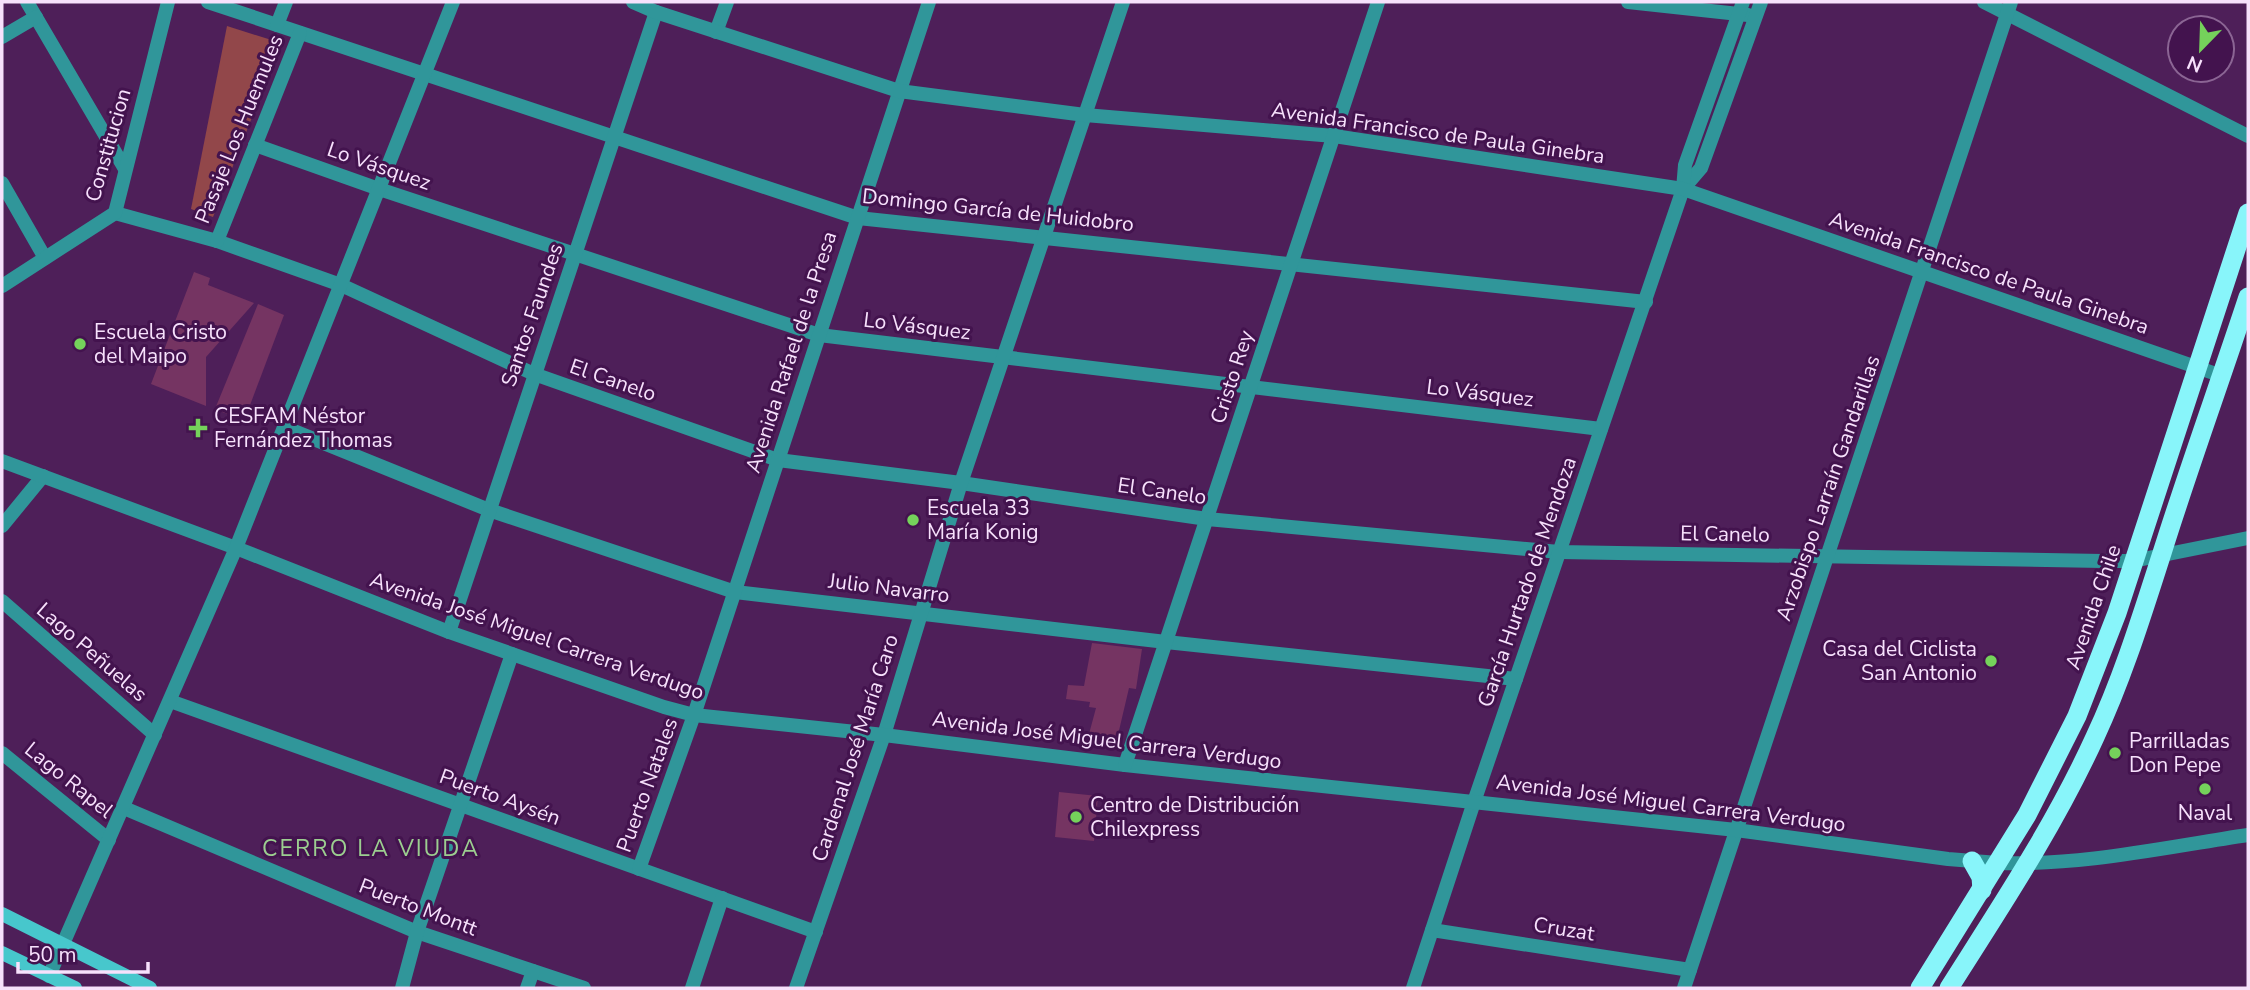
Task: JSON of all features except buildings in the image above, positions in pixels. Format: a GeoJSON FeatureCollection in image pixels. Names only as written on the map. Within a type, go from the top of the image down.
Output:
{"type":"FeatureCollection","features":[{"type":"Feature","properties":{"kind":"highway","name":"Avenida Chile"},"geometry":{"type":"LineString","coordinates":[[1920,988],[1998,863],[2053,766],[2077,716],[2098,665],[2248,214]]}},
{"type":"Feature","properties":{"kind":"highway"},"geometry":{"type":"LineString","coordinates":[[1949,988],[2027,864],[2074,781],[2110,703],[2132,647],[2248,297]]}},
{"type":"Feature","properties":{"kind":"highway"},"geometry":{"type":"LineString","coordinates":[[1972,861],[1981,877],[1982,890]]}},
{"type":"Feature","properties":{"kind":"main road"},"geometry":{"type":"LineString","coordinates":[[2,915],[150,988]]}},
{"type":"Feature","properties":{"kind":"main road"},"geometry":{"type":"LineString","coordinates":[[2,953],[75,988]]}},
{"type":"Feature","properties":{"kind":"street"},"geometry":{"type":"LineString","coordinates":[[27,2],[125,169]]}},
{"type":"Feature","properties":{"kind":"street","name":"Constitucion"},"geometry":{"type":"LineString","coordinates":[[2,286],[115,213],[168,2]]}},
{"type":"Feature","properties":{"kind":"street","name":"Domingo García de Huidobro"},"geometry":{"type":"LineString","coordinates":[[208,2],[858,218],[1646,302]]}},
{"type":"Feature","properties":{"kind":"street","name":"Pasaje Los Huemules"},"geometry":{"type":"LineString","coordinates":[[277,25],[286,2]]}},
{"type":"Feature","properties":{"kind":"street"},"geometry":{"type":"LineString","coordinates":[[49,976],[236,548],[453,2]]}},
{"type":"Feature","properties":{"kind":"street","name":"Avenida Francisco de Paula Ginebra"},"geometry":{"type":"LineString","coordinates":[[633,2],[656,12],[900,91],[1085,115],[1334,136],[1683,189],[2222,376]]}},
{"type":"Feature","properties":{"kind":"street"},"geometry":{"type":"LineString","coordinates":[[716,32],[727,2]]}},
{"type":"Feature","properties":{"kind":"street","name":"Avenida Rafael de la Presa"},"geometry":{"type":"LineString","coordinates":[[694,715],[929,2]]}},
{"type":"Feature","properties":{"kind":"street","name":"Cardenal José María Caro"},"geometry":{"type":"LineString","coordinates":[[796,988],[884,735],[961,483],[1123,2]]}},
{"type":"Feature","properties":{"kind":"street","name":"Cristo Rey"},"geometry":{"type":"LineString","coordinates":[[1125,765],[1378,2]]}},
{"type":"Feature","properties":{"kind":"street"},"geometry":{"type":"LineString","coordinates":[[1628,2],[1758,9]]}},
{"type":"Feature","properties":{"kind":"street"},"geometry":{"type":"LineString","coordinates":[[1984,2],[2009,8],[2248,136]]}},
{"type":"Feature","properties":{"kind":"street","name":"García Hurtado de Mendoza"},"geometry":{"type":"LineString","coordinates":[[1413,988],[1646,302],[1683,189],[1685,165],[1741,8]]}},
{"type":"Feature","properties":{"kind":"street","name":"Arzobispo Larraín Gandarillas"},"geometry":{"type":"LineString","coordinates":[[1684,988],[2009,8]]}},
{"type":"Feature","properties":{"kind":"street","name":"García Hurtado de Mendoza"},"geometry":{"type":"LineString","coordinates":[[1683,189],[1701,168],[1758,9]]}},
{"type":"Feature","properties":{"kind":"street","name":"Santos Faundes"},"geometry":{"type":"LineString","coordinates":[[449,632],[656,12]]}},
{"type":"Feature","properties":{"kind":"street"},"geometry":{"type":"LineString","coordinates":[[2,37],[36,17]]}},
{"type":"Feature","properties":{"kind":"street","name":"Pasaje Los Huemules"},"geometry":{"type":"LineString","coordinates":[[217,241],[300,33]]}},
{"type":"Feature","properties":{"kind":"street","name":"Lo Vásquez"},"geometry":{"type":"LineString","coordinates":[[255,145],[379,189],[819,335],[1601,429]]}},
{"type":"Feature","properties":{"kind":"street"},"geometry":{"type":"LineString","coordinates":[[2,183],[45,258]]}},
{"type":"Feature","properties":{"kind":"street","name":"El Canelo"},"geometry":{"type":"LineString","coordinates":[[115,213],[217,241],[341,285],[534,374],[778,460],[961,483],[1207,519],[1559,552],[2133,561],[2248,538]]}},
{"type":"Feature","properties":{"kind":"street","name":"Julio Navarro"},"geometry":{"type":"LineString","coordinates":[[284,427],[489,510],[734,592],[1516,679]]}},
{"type":"Feature","properties":{"kind":"street","name":"Avenida José Miguel Carrera Verdugo"},"geometry":{"type":"LineString","coordinates":[[2,461],[236,548],[449,632],[694,715],[1125,765],[1736,830],[1972,861],[2027,864],[2074,860],[2248,835]]}},
{"type":"Feature","properties":{"kind":"street"},"geometry":{"type":"LineString","coordinates":[[2,526],[43,476]]}},
{"type":"Feature","properties":{"kind":"street","name":"Lago Peñuelas"},"geometry":{"type":"LineString","coordinates":[[2,601],[155,735]]}},
{"type":"Feature","properties":{"kind":"street"},"geometry":{"type":"LineString","coordinates":[[402,988],[417,932],[512,654]]}},
{"type":"Feature","properties":{"kind":"street","name":"Puerto Aysén"},"geometry":{"type":"LineString","coordinates":[[170,701],[816,932]]}},
{"type":"Feature","properties":{"kind":"street","name":"Puerto Natales"},"geometry":{"type":"LineString","coordinates":[[639,869],[694,715]]}},
{"type":"Feature","properties":{"kind":"street","name":"Lago Rapel"},"geometry":{"type":"LineString","coordinates":[[2,753],[109,840]]}},
{"type":"Feature","properties":{"kind":"street","name":"Puerto Montt"},"geometry":{"type":"LineString","coordinates":[[124,808],[417,932],[584,988]]}},
{"type":"Feature","properties":{"kind":"street"},"geometry":{"type":"LineString","coordinates":[[692,988],[722,898]]}},
{"type":"Feature","properties":{"kind":"street","name":"Cruzat"},"geometry":{"type":"LineString","coordinates":[[1432,930],[1690,970]]}},
{"type":"Feature","properties":{"kind":"street"},"geometry":{"type":"LineString","coordinates":[[527,988],[533,971]]}},
{"type":"Feature","properties":{"kind":"shaded area"},"geometry":{"type":"Polygon","coordinates":[[[227,26],[281,43],[213,217],[191,209],[227,26]]]}},
{"type":"Feature","properties":{"kind":"place","name":"Escuela Cristo del Maipo"},"geometry":{"type":"Point","coordinates":[80,344]}},
{"type":"Feature","properties":{"kind":"place","name":"CESFAM Néstor Fernández Thomas"},"geometry":{"type":"Point","coordinates":[198,428]}},
{"type":"Feature","properties":{"kind":"place","name":"Escuela 33 María Konig"},"geometry":{"type":"Point","coordinates":[913,520]}},
{"type":"Feature","properties":{"kind":"place","name":"Casa del Ciclista San Antonio"},"geometry":{"type":"Point","coordinates":[1991,661]}},
{"type":"Feature","properties":{"kind":"place","name":"Parrilladas Don Pepe"},"geometry":{"type":"Point","coordinates":[2115,753]}},
{"type":"Feature","properties":{"kind":"place","name":"Naval"},"geometry":{"type":"Point","coordinates":[2205,789]}},
{"type":"Feature","properties":{"kind":"place","name":"Centro de Distribución Chilexpress"},"geometry":{"type":"Point","coordinates":[1076,817]}},
{"type":"Feature","properties":{"kind":"district","name":"CERRO LA VIUDA"},"geometry":{"type":"Point","coordinates":[371,848]}}]}
